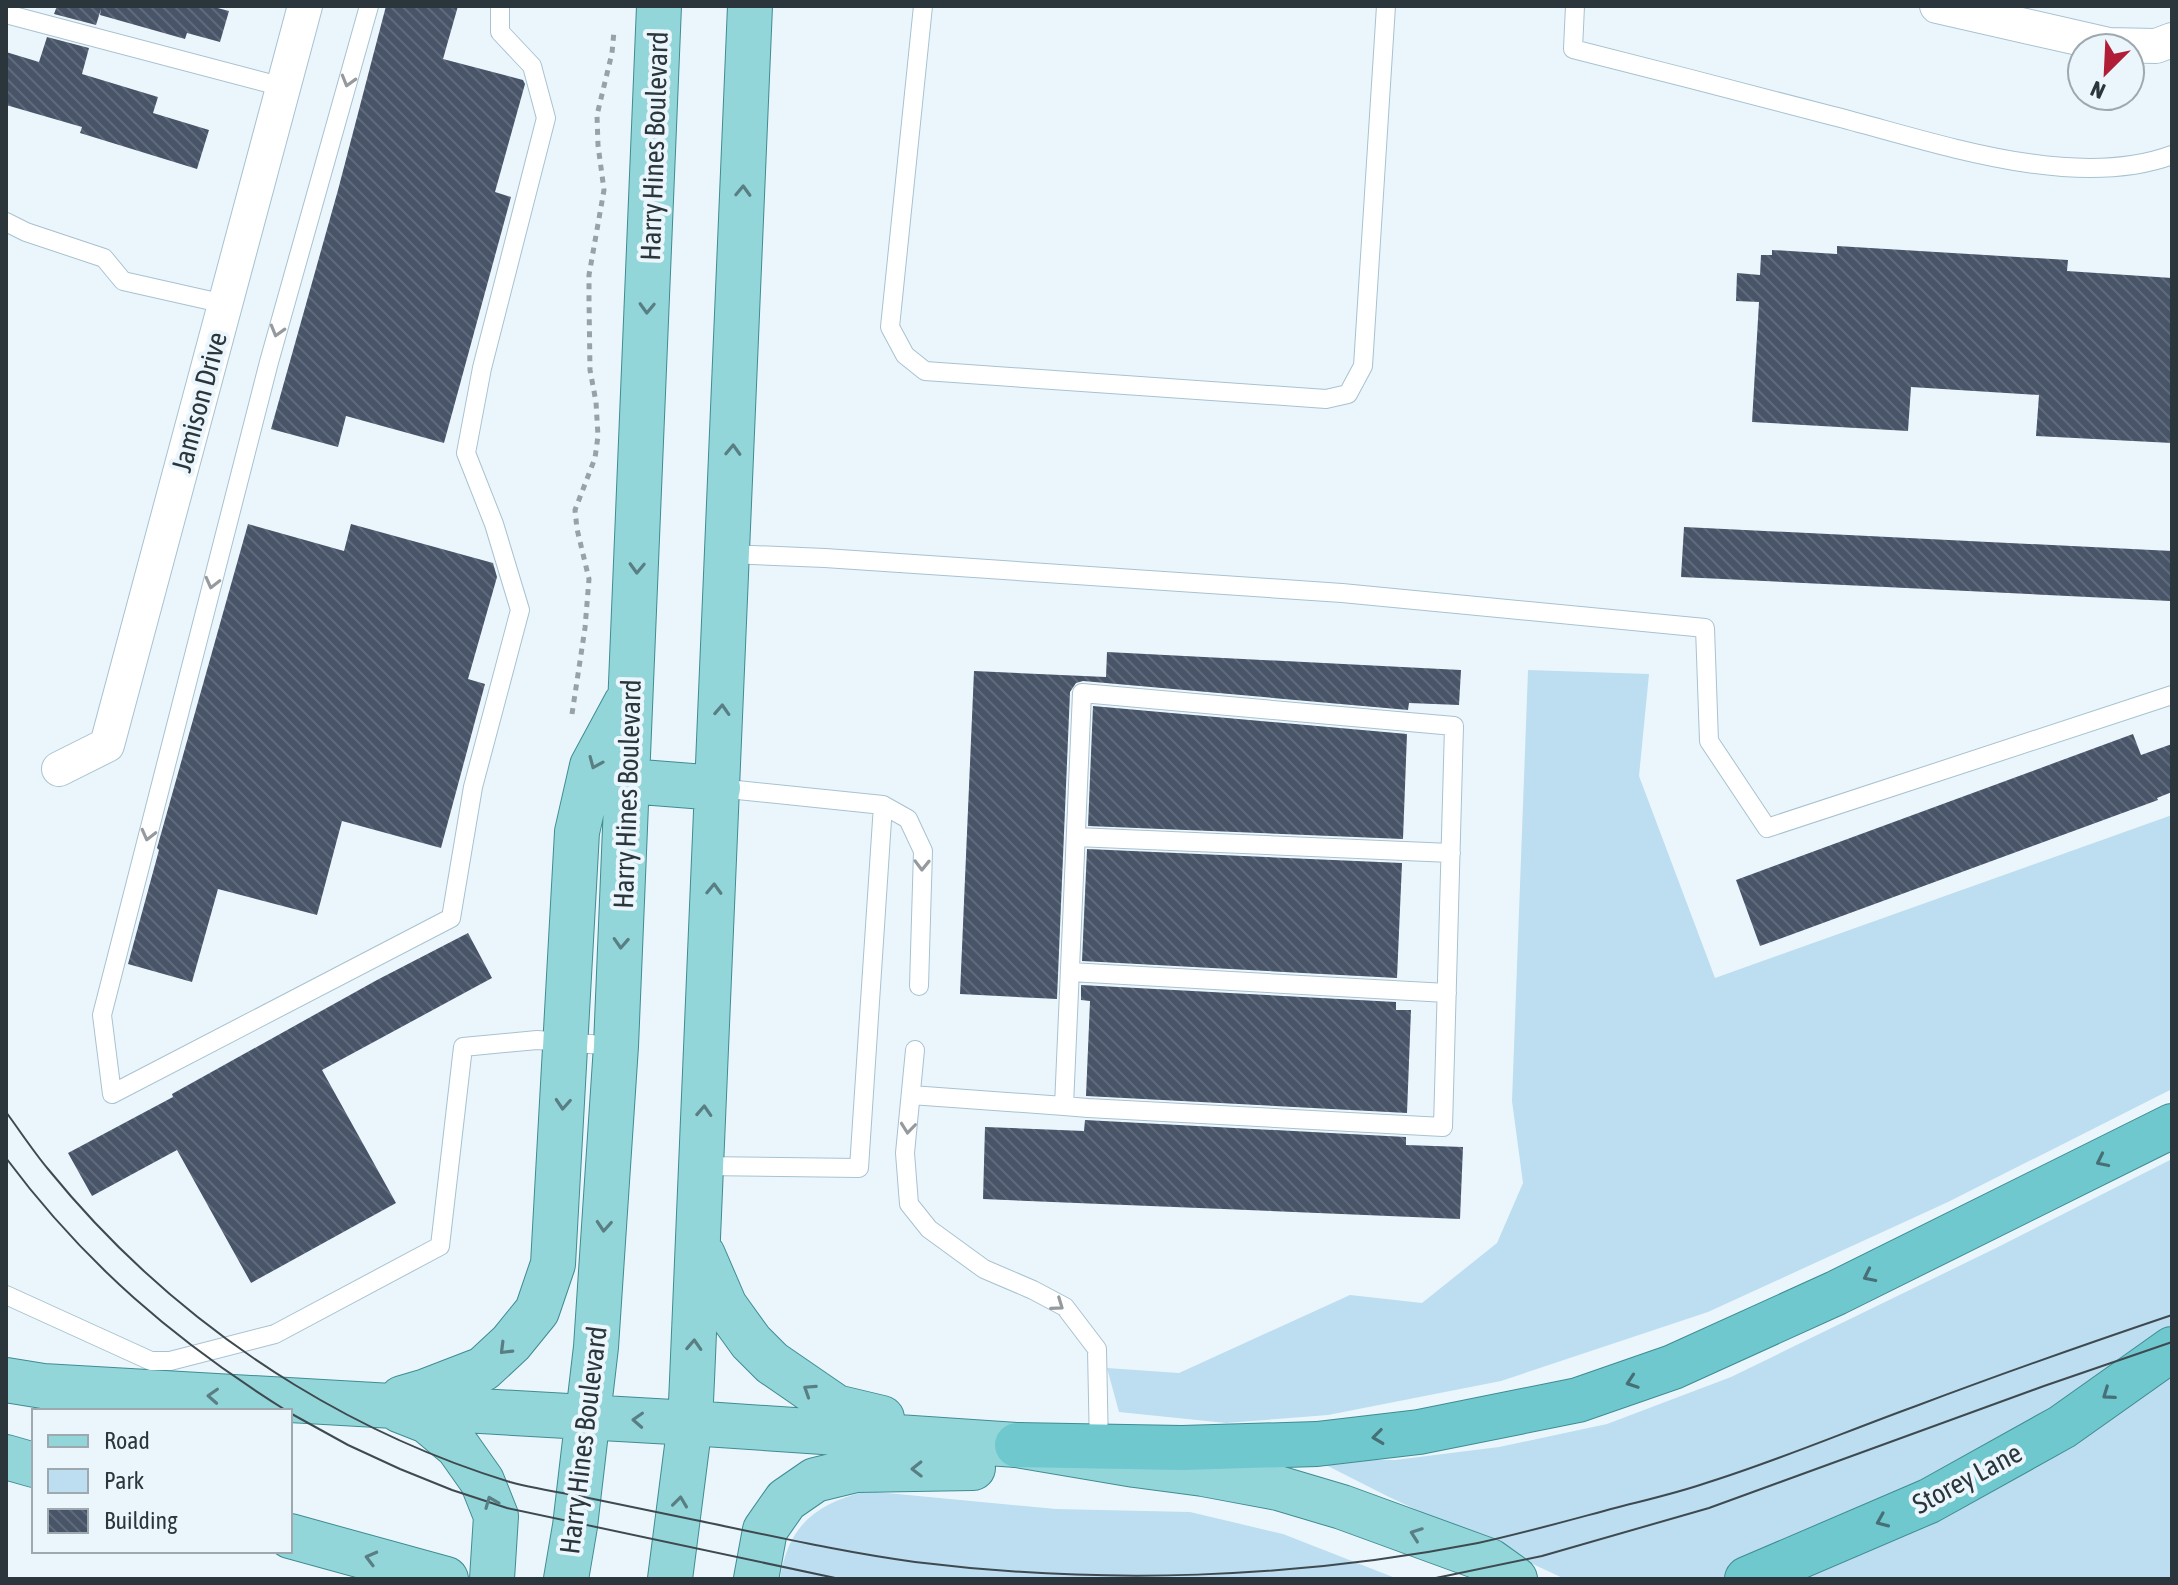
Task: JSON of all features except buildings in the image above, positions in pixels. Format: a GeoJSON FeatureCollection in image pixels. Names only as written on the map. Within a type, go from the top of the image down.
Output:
{"type":"FeatureCollection","features":[{"type":"Feature","properties":{"kind":"highway"},"geometry":{"type":"LineString","coordinates":[[1003,1444],[1108,1459],[1182,1448],[1317,1444],[1419,1432],[1578,1400],[1673,1367],[1836,1293],[2172,1126]]}},
{"type":"Feature","properties":{"kind":"highway","name":"Storey Lane"},"geometry":{"type":"LineString","coordinates":[[1747,1579],[1929,1501],[2062,1427],[2172,1349]]}},
{"type":"Feature","properties":{"kind":"main road","name":"Harry Hines Boulevard"},"geometry":{"type":"LineString","coordinates":[[566,1579],[596,1347],[616,1046],[659,6]]}},
{"type":"Feature","properties":{"kind":"main road"},"geometry":{"type":"LineString","coordinates":[[670,1579],[690,1423],[750,6]]}},
{"type":"Feature","properties":{"kind":"main road"},"geometry":{"type":"LineString","coordinates":[[382,1405],[483,1369],[511,1343],[537,1311],[553,1264],[577,832],[592,766],[631,694]]}},
{"type":"Feature","properties":{"kind":"main road"},"geometry":{"type":"LineString","coordinates":[[628,781],[718,788]]}},
{"type":"Feature","properties":{"kind":"main road"},"geometry":{"type":"LineString","coordinates":[[698,1244],[725,1306],[751,1342],[796,1381],[836,1407],[1003,1444]]}},
{"type":"Feature","properties":{"kind":"main road"},"geometry":{"type":"LineString","coordinates":[[6,1380],[43,1386],[1003,1444]]}},
{"type":"Feature","properties":{"kind":"main road"},"geometry":{"type":"LineString","coordinates":[[382,1405],[427,1421],[458,1447],[482,1481],[496,1516],[492,1579]]}},
{"type":"Feature","properties":{"kind":"main road"},"geometry":{"type":"LineString","coordinates":[[6,1457],[32,1464]]}},
{"type":"Feature","properties":{"kind":"main road"},"geometry":{"type":"LineString","coordinates":[[756,1579],[765,1530],[786,1500],[815,1480],[856,1470],[1108,1459],[1304,1495],[1490,1561],[1515,1579]]}},
{"type":"Feature","properties":{"kind":"main road"},"geometry":{"type":"LineString","coordinates":[[292,1537],[446,1579]]}},
{"type":"Feature","properties":{"kind":"street","name":"Jamison Drive"},"geometry":{"type":"LineString","coordinates":[[59,769],[107,745],[305,6]]}},
{"type":"Feature","properties":{"kind":"street"},"geometry":{"type":"LineString","coordinates":[[1937,6],[2109,45],[2156,46],[2172,40]]}},
{"type":"Feature","properties":{"kind":"lane"},"geometry":{"type":"LineString","coordinates":[[369,6],[269,362],[102,1015],[112,1094],[451,918],[473,787],[520,610],[494,524],[466,453],[482,368],[546,118],[532,66],[500,32],[500,6]]}},
{"type":"Feature","properties":{"kind":"lane"},"geometry":{"type":"LineString","coordinates":[[923,6],[890,327],[905,355],[925,371],[1326,399],[1348,394],[1363,366],[1386,6]]}},
{"type":"Feature","properties":{"kind":"lane"},"geometry":{"type":"LineString","coordinates":[[1575,6],[1573,49],[2011,161],[2087,168],[2153,162],[2172,155]]}},
{"type":"Feature","properties":{"kind":"lane"},"geometry":{"type":"LineString","coordinates":[[6,14],[283,87]]}},
{"type":"Feature","properties":{"kind":"lane"},"geometry":{"type":"LineString","coordinates":[[6,222],[26,232],[104,258],[123,281],[225,304]]}},
{"type":"Feature","properties":{"kind":"lane"},"geometry":{"type":"LineString","coordinates":[[729,554],[1342,593],[1705,628],[1709,741],[1767,828],[2172,695]]}},
{"type":"Feature","properties":{"kind":"lane"},"geometry":{"type":"LineString","coordinates":[[911,1095],[1064,1106],[1443,1127],[1454,726],[1082,693],[1064,1106]]}},
{"type":"Feature","properties":{"kind":"lane"},"geometry":{"type":"LineString","coordinates":[[718,788],[883,805],[908,819],[923,851],[919,986]]}},
{"type":"Feature","properties":{"kind":"lane"},"geometry":{"type":"LineString","coordinates":[[701,1166],[859,1168],[883,805]]}},
{"type":"Feature","properties":{"kind":"lane"},"geometry":{"type":"LineString","coordinates":[[1076,837],[1451,853]]}},
{"type":"Feature","properties":{"kind":"lane"},"geometry":{"type":"LineString","coordinates":[[1070,972],[1447,993]]}},
{"type":"Feature","properties":{"kind":"lane"},"geometry":{"type":"LineString","coordinates":[[6,1295],[151,1361],[170,1361],[275,1334],[440,1246],[463,1047],[537,1040],[616,1046]]}},
{"type":"Feature","properties":{"kind":"lane"},"geometry":{"type":"LineString","coordinates":[[915,1050],[905,1153],[909,1204],[929,1229],[984,1269],[1065,1307],[1097,1349],[1108,1459]]}},
{"type":"Feature","properties":{"kind":"path"},"geometry":{"type":"LineString","coordinates":[[571,718],[589,579],[575,510],[595,458],[598,436],[590,370],[589,300],[589,275],[604,190],[597,115],[612,53],[615,24]]}},
{"type":"Feature","properties":{"kind":"green space"},"geometry":{"type":"Polygon","coordinates":[[[1528,670],[1649,674],[1639,776],[1715,978],[2172,815],[2172,1089],[1948,1202],[1708,1312],[1501,1381],[1328,1415],[1226,1423],[1119,1412],[1107,1368],[1179,1373],[1350,1295],[1422,1303],[1497,1243],[1523,1183],[1512,1101],[1528,670]]]}},
{"type":"Feature","properties":{"kind":"green space"},"geometry":{"type":"Polygon","coordinates":[[[2172,1159],[2172,1579],[1565,1579],[1314,1459],[1395,1460],[1499,1447],[1607,1424],[1731,1377],[2172,1159]]]}},
{"type":"Feature","properties":{"kind":"green space"},"geometry":{"type":"Polygon","coordinates":[[[866,1491],[1056,1509],[1190,1512],[1283,1534],[1398,1579],[780,1579],[790,1544],[807,1520],[833,1503],[866,1491]]]}},
{"type":"Feature","properties":{"kind":"tram line"},"geometry":{"type":"LineString","coordinates":[[6,1112],[75,1200],[162,1288],[227,1339],[295,1385],[400,1440],[454,1463],[527,1486],[860,1553],[985,1569],[1126,1576],[1197,1575],[1339,1564],[1478,1543],[1673,1493],[1733,1474],[2172,1315]]}},
{"type":"Feature","properties":{"kind":"tram line"},"geometry":{"type":"LineString","coordinates":[[6,1158],[67,1232],[134,1298],[207,1357],[284,1409]]}},
{"type":"Feature","properties":{"kind":"tram line"},"geometry":{"type":"LineString","coordinates":[[1431,1579],[1542,1556],[1709,1508],[2172,1342]]}},
{"type":"Feature","properties":{"kind":"tram line"},"geometry":{"type":"LineString","coordinates":[[292,1414],[400,1469],[507,1508],[840,1579]]}}]}
